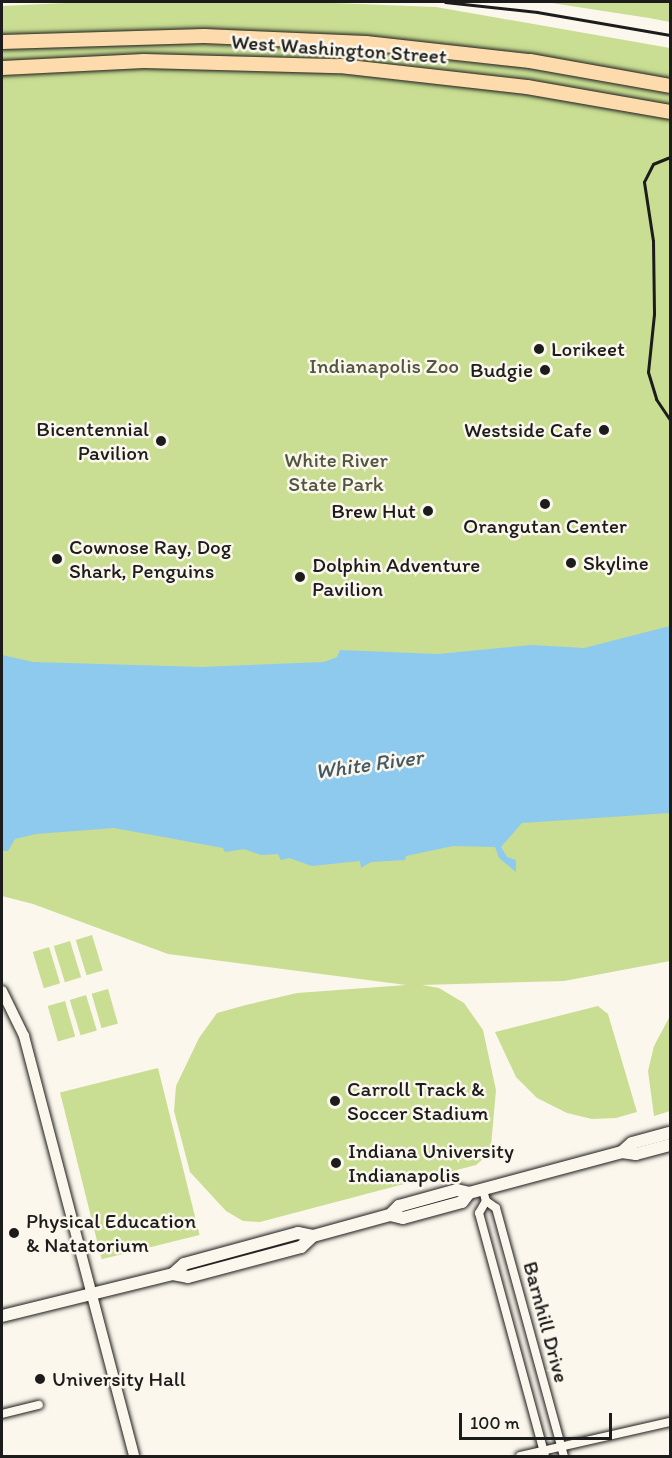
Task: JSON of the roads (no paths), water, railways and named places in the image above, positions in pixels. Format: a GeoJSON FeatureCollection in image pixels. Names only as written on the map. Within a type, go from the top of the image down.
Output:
{"type":"FeatureCollection","features":[{"type":"Feature","properties":{"kind":"main road","name":"West Washington Street"},"geometry":{"type":"LineString","coordinates":[[2,42],[204,36],[366,43],[530,61],[670,86]]}},
{"type":"Feature","properties":{"kind":"main road","name":"West Washington Street"},"geometry":{"type":"LineString","coordinates":[[2,68],[156,61],[340,66],[527,87],[670,112]]}},
{"type":"Feature","properties":{"kind":"main road"},"geometry":{"type":"LineString","coordinates":[[2,1316],[173,1274],[184,1264],[298,1233],[313,1236],[390,1215],[399,1206],[457,1191],[484,1195],[622,1152],[632,1143],[670,1133]]}},
{"type":"Feature","properties":{"kind":"main road"},"geometry":{"type":"LineString","coordinates":[[622,1152],[636,1154],[670,1145]]}},
{"type":"Feature","properties":{"kind":"street"},"geometry":{"type":"LineString","coordinates":[[2,991],[24,1036],[134,1456]]}},
{"type":"Feature","properties":{"kind":"street","name":"Barnhill Drive"},"geometry":{"type":"LineString","coordinates":[[484,1195],[496,1208],[563,1452]]}},
{"type":"Feature","properties":{"kind":"street","name":"Barnhill Drive"},"geometry":{"type":"LineString","coordinates":[[484,1195],[479,1213],[545,1454]]}},
{"type":"Feature","properties":{"kind":"street"},"geometry":{"type":"LineString","coordinates":[[2,1414],[39,1405]]}},
{"type":"Feature","properties":{"kind":"street"},"geometry":{"type":"LineString","coordinates":[[520,1456],[563,1452],[670,1422]]}},
{"type":"Feature","properties":{"kind":"water","name":"White River"},"geometry":{"type":"Polygon","coordinates":[[[670,626],[670,813],[522,823],[501,847],[507,857],[516,860],[516,872],[499,858],[495,847],[453,846],[406,856],[405,860],[371,862],[361,868],[360,861],[312,866],[289,858],[281,860],[278,854],[261,855],[244,849],[225,852],[223,848],[114,828],[36,834],[15,839],[8,851],[2,851],[2,655],[33,662],[202,667],[324,662],[337,657],[340,650],[438,654],[532,645],[584,648],[670,626]]]}},
{"type":"Feature","properties":{"kind":"railway"},"geometry":{"type":"LineString","coordinates":[[445,2],[537,12],[670,35]]}},
{"type":"Feature","properties":{"kind":"railway"},"geometry":{"type":"LineString","coordinates":[[670,157],[653,164],[644,182],[653,241],[654,314],[648,372],[656,399],[670,420]]}},
{"type":"Feature","properties":{"kind":"place","name":"Lorikeet"},"geometry":{"type":"Point","coordinates":[539,349]}},
{"type":"Feature","properties":{"kind":"place","name":"Budgie"},"geometry":{"type":"Point","coordinates":[545,370]}},
{"type":"Feature","properties":{"kind":"place","name":"Westside Cafe"},"geometry":{"type":"Point","coordinates":[604,430]}},
{"type":"Feature","properties":{"kind":"place","name":"Bicentennial Pavilion"},"geometry":{"type":"Point","coordinates":[161,441]}},
{"type":"Feature","properties":{"kind":"place","name":"Orangutan Center"},"geometry":{"type":"Point","coordinates":[545,504]}},
{"type":"Feature","properties":{"kind":"place","name":"Brew Hut"},"geometry":{"type":"Point","coordinates":[428,511]}},
{"type":"Feature","properties":{"kind":"place","name":"Cownose Ray, Dog Shark, Penguins"},"geometry":{"type":"Point","coordinates":[57,559]}},
{"type":"Feature","properties":{"kind":"place","name":"Skyline"},"geometry":{"type":"Point","coordinates":[571,563]}},
{"type":"Feature","properties":{"kind":"place","name":"Dolphin Adventure Pavilion"},"geometry":{"type":"Point","coordinates":[300,577]}},
{"type":"Feature","properties":{"kind":"place","name":"Carroll Track & Soccer Stadium"},"geometry":{"type":"Point","coordinates":[335,1101]}},
{"type":"Feature","properties":{"kind":"place","name":"Indiana University Indianapolis"},"geometry":{"type":"Point","coordinates":[336,1163]}},
{"type":"Feature","properties":{"kind":"place","name":"Physical Education & Natatorium"},"geometry":{"type":"Point","coordinates":[14,1233]}},
{"type":"Feature","properties":{"kind":"place","name":"University Hall"},"geometry":{"type":"Point","coordinates":[40,1379]}},
{"type":"Feature","properties":{"kind":"park label","name":"Indianapolis Zoo"},"geometry":{"type":"Point","coordinates":[384,366]}},
{"type":"Feature","properties":{"kind":"park label","name":"White River State Park"},"geometry":{"type":"Point","coordinates":[336,472]}}]}
